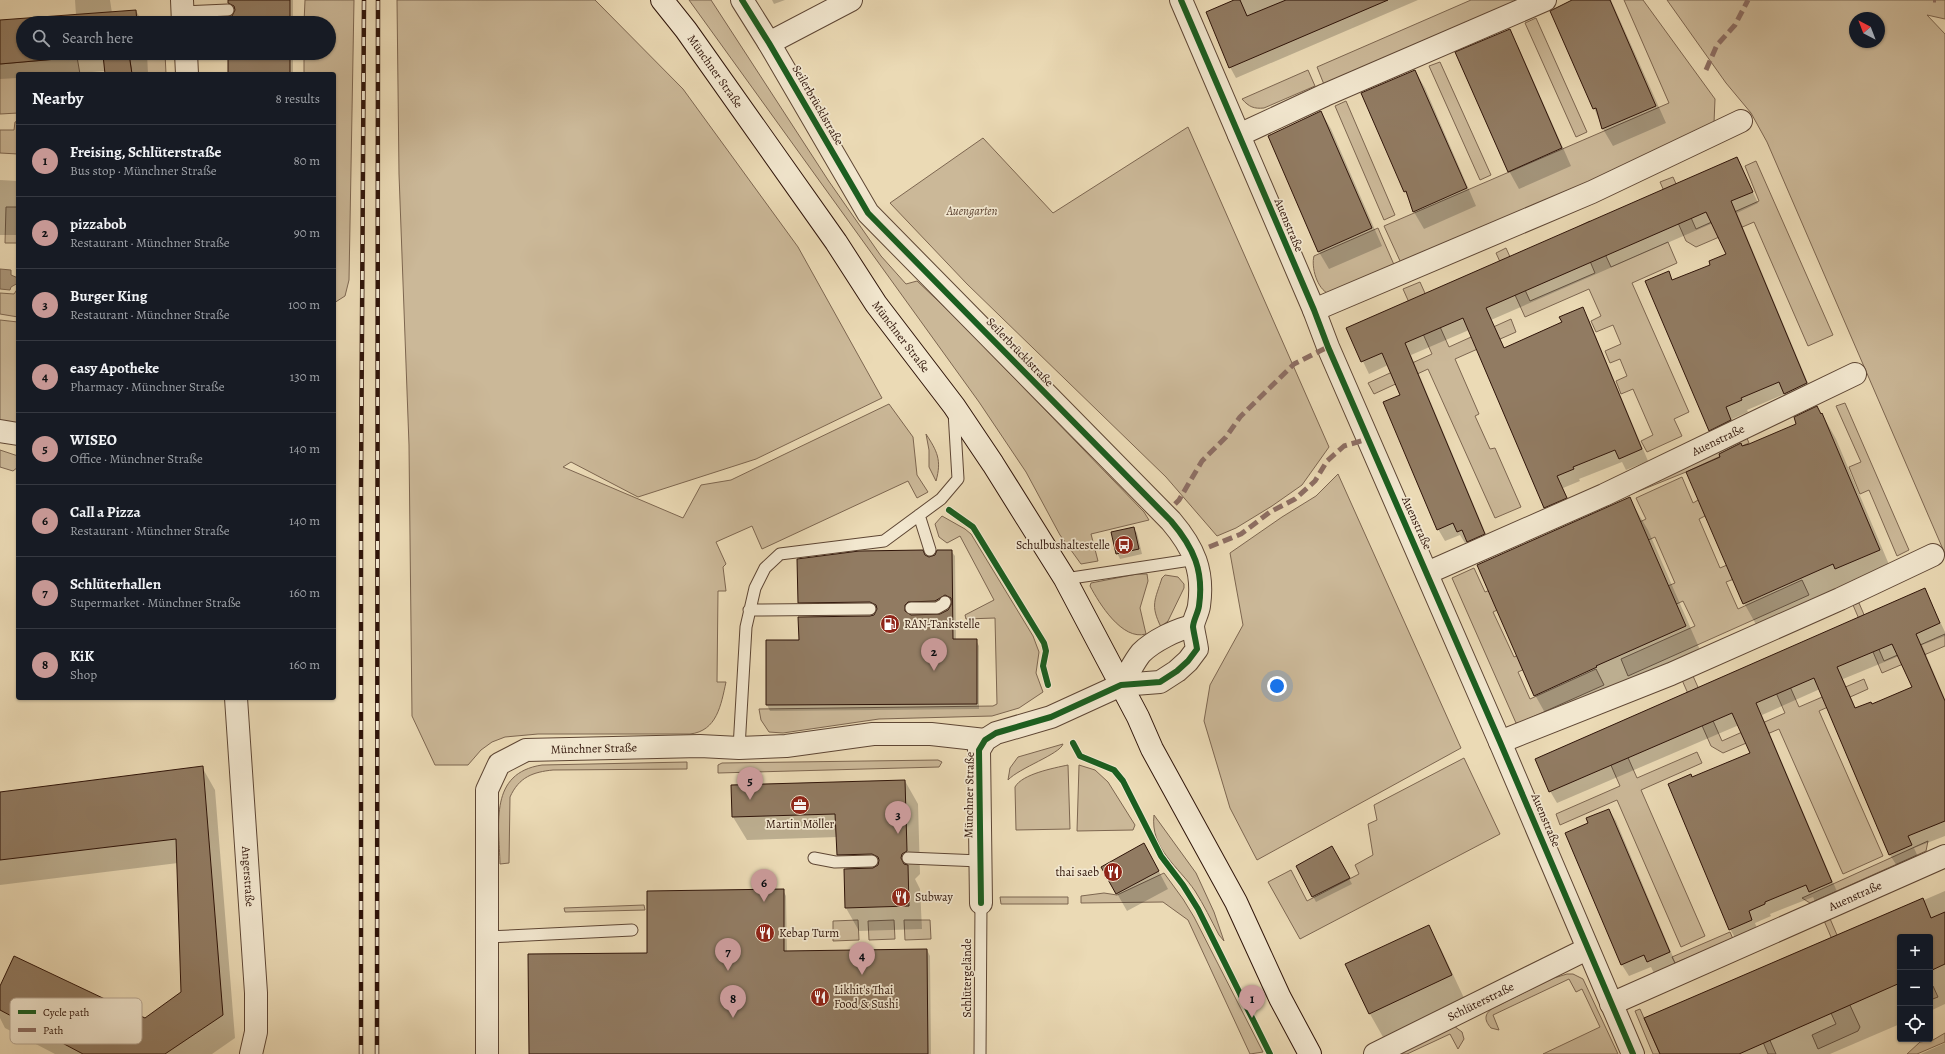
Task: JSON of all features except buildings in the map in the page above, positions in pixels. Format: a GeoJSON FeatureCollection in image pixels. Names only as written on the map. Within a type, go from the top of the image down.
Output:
{"type":"FeatureCollection","features":[{"type":"Feature","properties":{"kind":"street","name":"Münchner Straße"},"geometry":{"type":"LineString","coordinates":[[662,0],[686,30],[836,242],[876,304],[954,406],[993,464],[1065,579],[1121,685],[1152,748],[1236,902],[1280,998],[1310,1054]]}},
{"type":"Feature","properties":{"kind":"street","name":"Seilerbrücklstraße"},"geometry":{"type":"LineString","coordinates":[[742,0],[769,43],[868,213],[1186,538],[1197,559],[1200,586],[1199,607],[1193,626],[1197,649],[1188,661],[1177,671],[1160,682],[1121,685]]}},
{"type":"Feature","properties":{"kind":"street"},"geometry":{"type":"LineString","coordinates":[[769,43],[851,0]]}},
{"type":"Feature","properties":{"kind":"street","name":"Auenstraße"},"geometry":{"type":"LineString","coordinates":[[1181,0],[1314,310],[1328,347],[1500,742],[1633,1054]]}},
{"type":"Feature","properties":{"kind":"street"},"geometry":{"type":"LineString","coordinates":[[1239,135],[1545,0]]}},
{"type":"Feature","properties":{"kind":"street"},"geometry":{"type":"LineString","coordinates":[[186,60],[187,72]]}},
{"type":"Feature","properties":{"kind":"street"},"geometry":{"type":"LineString","coordinates":[[1314,310],[1592,192],[1741,121]]}},
{"type":"Feature","properties":{"kind":"street","name":"Auenstraße"},"geometry":{"type":"LineString","coordinates":[[1427,573],[1604,495],[1855,374]]}},
{"type":"Feature","properties":{"kind":"street"},"geometry":{"type":"LineString","coordinates":[[0,431],[16,434]]}},
{"type":"Feature","properties":{"kind":"street"},"geometry":{"type":"LineString","coordinates":[[1500,742],[1671,674],[1840,599],[1933,555]]}},
{"type":"Feature","properties":{"kind":"street"},"geometry":{"type":"LineString","coordinates":[[1121,685],[1141,654],[1148,647],[1179,629],[1193,626]]}},
{"type":"Feature","properties":{"kind":"street","name":"Münchner Straße"},"geometry":{"type":"LineString","coordinates":[[981,903],[979,750],[985,740],[996,733],[1060,714],[1121,685]]}},
{"type":"Feature","properties":{"kind":"street","name":"Angerstraße"},"geometry":{"type":"LineString","coordinates":[[236,700],[256,993],[255,1036],[251,1054]]}},
{"type":"Feature","properties":{"kind":"street","name":"Münchner Straße"},"geometry":{"type":"LineString","coordinates":[[487,1054],[487,790],[499,764],[526,750],[700,746],[739,748],[786,746],[873,734],[931,734],[985,740]]}},
{"type":"Feature","properties":{"kind":"street","name":"Auenstraße"},"geometry":{"type":"LineString","coordinates":[[1611,1004],[1945,856]]}},
{"type":"Feature","properties":{"kind":"street","name":"Schlüterstraße"},"geometry":{"type":"LineString","coordinates":[[1375,1054],[1587,949]]}},
{"type":"Feature","properties":{"kind":"lane"},"geometry":{"type":"LineString","coordinates":[[182,12],[228,10]]}},
{"type":"Feature","properties":{"kind":"lane"},"geometry":{"type":"LineString","coordinates":[[739,748],[746,627],[755,588],[765,568],[780,554],[884,541],[941,499],[958,480],[954,406]]}},
{"type":"Feature","properties":{"kind":"lane"},"geometry":{"type":"LineString","coordinates":[[919,515],[930,550]]}},
{"type":"Feature","properties":{"kind":"lane"},"geometry":{"type":"LineString","coordinates":[[1065,579],[1197,559]]}},
{"type":"Feature","properties":{"kind":"lane"},"geometry":{"type":"LineString","coordinates":[[911,608],[937,608],[945,602]]}},
{"type":"Feature","properties":{"kind":"lane"},"geometry":{"type":"LineString","coordinates":[[749,610],[870,609]]}},
{"type":"Feature","properties":{"kind":"lane"},"geometry":{"type":"LineString","coordinates":[[814,858],[835,862],[872,861]]}},
{"type":"Feature","properties":{"kind":"lane"},"geometry":{"type":"LineString","coordinates":[[908,858],[980,861]]}},
{"type":"Feature","properties":{"kind":"lane","name":"Schlütergelände"},"geometry":{"type":"LineString","coordinates":[[980,1054],[981,903]]}},
{"type":"Feature","properties":{"kind":"lane"},"geometry":{"type":"LineString","coordinates":[[487,937],[632,930]]}},
{"type":"Feature","properties":{"kind":"green space"},"geometry":{"type":"Polygon","coordinates":[[[305,0],[354,0],[349,280],[345,296],[336,302],[336,72],[304,72],[304,60],[336,60],[336,16],[304,16],[305,0]]]}},
{"type":"Feature","properties":{"kind":"green space"},"geometry":{"type":"Polygon","coordinates":[[[397,0],[595,0],[683,89],[798,247],[882,398],[756,459],[638,497],[571,462],[563,467],[683,518],[701,485],[731,480],[889,404],[913,437],[917,475],[928,492],[917,498],[908,481],[762,549],[752,526],[716,542],[726,564],[723,567],[726,591],[718,591],[717,682],[726,682],[720,708],[716,716],[706,728],[699,732],[690,734],[538,734],[505,737],[492,742],[481,750],[468,765],[435,765],[412,716],[409,445],[399,174],[397,0]]]}},
{"type":"Feature","properties":{"kind":"green space"},"geometry":{"type":"Polygon","coordinates":[[[689,0],[711,0],[828,180],[881,256],[906,284],[917,281],[953,315],[1144,512],[1149,520],[1091,534],[1098,561],[1081,564],[1060,535],[1026,472],[979,402],[689,0]]]}},
{"type":"Feature","properties":{"kind":"green space"},"geometry":{"type":"Polygon","coordinates":[[[1471,0],[1515,0],[1514,5],[1325,87],[1317,67],[1471,0]]]}},
{"type":"Feature","properties":{"kind":"green space"},"geometry":{"type":"Polygon","coordinates":[[[1624,0],[1643,0],[1715,99],[1714,123],[1708,131],[1401,263],[1384,226],[1669,103],[1624,0]]]}},
{"type":"Feature","properties":{"kind":"green space"},"geometry":{"type":"Polygon","coordinates":[[[1667,0],[1945,0],[1945,19],[1927,15],[1945,34],[1945,554],[1767,142],[1751,113],[1726,83],[1667,0]]]}},
{"type":"Feature","properties":{"kind":"green space"},"geometry":{"type":"Polygon","coordinates":[[[1536,18],[1587,132],[1576,137],[1525,23],[1536,18]]]}},
{"type":"Feature","properties":{"kind":"green space"},"geometry":{"type":"Polygon","coordinates":[[[44,60],[78,60],[80,72],[16,72],[16,113],[0,114],[0,64],[44,60]]]}},
{"type":"Feature","properties":{"kind":"green space"},"geometry":{"type":"Polygon","coordinates":[[[130,60],[165,60],[166,72],[132,72],[130,60]]]}},
{"type":"Feature","properties":{"kind":"green space"},"geometry":{"type":"Polygon","coordinates":[[[1440,62],[1491,175],[1480,180],[1429,66],[1440,62]]]}},
{"type":"Feature","properties":{"kind":"green space"},"geometry":{"type":"Polygon","coordinates":[[[1308,70],[1315,86],[1264,108],[1252,107],[1242,99],[1308,70]]]}},
{"type":"Feature","properties":{"kind":"green space"},"geometry":{"type":"Polygon","coordinates":[[[1346,101],[1395,215],[1384,220],[1335,106],[1346,101]]]}},
{"type":"Feature","properties":{"kind":"green space"},"geometry":{"type":"Polygon","coordinates":[[[15,122],[16,154],[0,153],[0,130],[14,130],[15,122]]]}},
{"type":"Feature","properties":{"kind":"green space","name":"Auengarten"},"geometry":{"type":"Polygon","coordinates":[[[1188,127],[1329,447],[1302,485],[1272,506],[1236,528],[1217,536],[1166,477],[967,284],[890,203],[983,138],[1053,213],[1188,127]]]}},
{"type":"Feature","properties":{"kind":"green space"},"geometry":{"type":"Polygon","coordinates":[[[1756,161],[1833,335],[1808,346],[1754,222],[1696,247],[1686,241],[1660,182],[1673,177],[1696,229],[1759,201],[1745,166],[1756,161]]]}},
{"type":"Feature","properties":{"kind":"green space"},"geometry":{"type":"Polygon","coordinates":[[[6,207],[16,207],[16,243],[5,243],[6,207]]]}},
{"type":"Feature","properties":{"kind":"green space"},"geometry":{"type":"Polygon","coordinates":[[[1590,221],[1611,267],[1668,242],[1677,263],[1632,283],[1689,412],[1674,419],[1682,436],[1647,452],[1641,441],[1653,435],[1633,389],[1621,394],[1616,381],[1627,376],[1620,359],[1610,363],[1605,351],[1621,344],[1613,325],[1596,332],[1591,321],[1601,316],[1589,289],[1525,317],[1496,253],[1506,248],[1530,301],[1595,273],[1576,228],[1590,221]]]}},
{"type":"Feature","properties":{"kind":"green space"},"geometry":{"type":"Polygon","coordinates":[[[1378,228],[1395,267],[1329,294],[1321,288],[1314,272],[1314,256],[1378,228]]]}},
{"type":"Feature","properties":{"kind":"green space"},"geometry":{"type":"Polygon","coordinates":[[[1420,282],[1449,347],[1511,319],[1516,332],[1455,359],[1479,414],[1475,416],[1490,449],[1495,448],[1521,507],[1495,518],[1428,369],[1374,394],[1368,383],[1432,354],[1403,289],[1420,282]]]}},
{"type":"Feature","properties":{"kind":"green space"},"geometry":{"type":"Polygon","coordinates":[[[16,291],[16,317],[0,314],[0,293],[14,294],[16,291]]]}},
{"type":"Feature","properties":{"kind":"green space"},"geometry":{"type":"Polygon","coordinates":[[[0,320],[16,322],[16,426],[0,422],[0,320]]]}},
{"type":"Feature","properties":{"kind":"green space"},"geometry":{"type":"Polygon","coordinates":[[[1845,403],[1909,550],[1897,556],[1869,490],[1860,494],[1849,467],[1861,462],[1836,406],[1845,403]]]}},
{"type":"Feature","properties":{"kind":"green space"},"geometry":{"type":"Polygon","coordinates":[[[926,434],[936,451],[939,467],[936,481],[929,467],[929,450],[926,434]]]}},
{"type":"Feature","properties":{"kind":"green space"},"geometry":{"type":"Polygon","coordinates":[[[1746,436],[1749,443],[1686,472],[1607,504],[1746,436]]]}},
{"type":"Feature","properties":{"kind":"green space"},"geometry":{"type":"Polygon","coordinates":[[[0,450],[16,455],[16,469],[13,471],[0,467],[0,450]]]}},
{"type":"Feature","properties":{"kind":"green space"},"geometry":{"type":"Polygon","coordinates":[[[1338,474],[1461,748],[1257,860],[1230,808],[1204,721],[1210,685],[1243,625],[1230,553],[1282,517],[1316,496],[1338,474]]]}},
{"type":"Feature","properties":{"kind":"green space"},"geometry":{"type":"Polygon","coordinates":[[[1682,477],[1693,503],[1700,499],[1707,515],[1699,519],[1720,568],[1727,565],[1734,579],[1726,582],[1738,609],[1802,580],[1809,595],[1628,676],[1621,659],[1695,626],[1683,601],[1659,612],[1651,593],[1675,583],[1655,537],[1631,548],[1623,530],[1646,519],[1636,498],[1682,477]]]}},
{"type":"Feature","properties":{"kind":"green space"},"geometry":{"type":"Polygon","coordinates":[[[942,516],[971,534],[1033,636],[1039,652],[1036,673],[1043,692],[1019,708],[992,716],[879,719],[783,733],[769,732],[761,720],[759,709],[993,706],[997,704],[995,618],[966,619],[965,615],[994,600],[960,536],[947,543],[939,537],[935,524],[942,516]]]}},
{"type":"Feature","properties":{"kind":"green space"},"geometry":{"type":"Polygon","coordinates":[[[1474,568],[1485,592],[1498,587],[1506,606],[1493,612],[1514,657],[1523,653],[1529,667],[1518,672],[1530,699],[1596,669],[1604,685],[1516,723],[1452,578],[1474,568]]]}},
{"type":"Feature","properties":{"kind":"green space"},"geometry":{"type":"Polygon","coordinates":[[[1137,574],[1147,574],[1148,581],[1140,608],[1146,634],[1137,635],[1128,632],[1112,619],[1099,602],[1090,586],[1091,583],[1137,574]]]}},
{"type":"Feature","properties":{"kind":"green space"},"geometry":{"type":"Polygon","coordinates":[[[1165,575],[1178,577],[1184,584],[1184,588],[1168,621],[1161,627],[1156,613],[1155,602],[1162,578],[1165,575]]]}},
{"type":"Feature","properties":{"kind":"green space"},"geometry":{"type":"Polygon","coordinates":[[[1859,603],[1884,661],[1945,634],[1945,646],[1882,673],[1853,605],[1859,603]]]}},
{"type":"Feature","properties":{"kind":"green space"},"geometry":{"type":"Polygon","coordinates":[[[1776,655],[1799,707],[1864,679],[1868,689],[1819,711],[1883,856],[1843,874],[1779,729],[1723,753],[1711,746],[1682,680],[1693,676],[1722,741],[1785,713],[1762,661],[1776,655]]]}},
{"type":"Feature","properties":{"kind":"green space"},"geometry":{"type":"Polygon","coordinates":[[[1614,726],[1637,778],[1697,752],[1702,763],[1641,790],[1705,936],[1681,947],[1617,800],[1560,825],[1556,814],[1620,786],[1597,733],[1614,726]]]}},
{"type":"Feature","properties":{"kind":"green space"},"geometry":{"type":"Polygon","coordinates":[[[1063,744],[1055,752],[1013,775],[1008,780],[1010,768],[1018,757],[1063,744]]]}},
{"type":"Feature","properties":{"kind":"green space"},"geometry":{"type":"Polygon","coordinates":[[[1464,758],[1500,834],[1300,939],[1268,882],[1291,870],[1307,901],[1359,874],[1355,865],[1373,855],[1368,824],[1377,820],[1374,805],[1464,758]]]}},
{"type":"Feature","properties":{"kind":"green space"},"geometry":{"type":"Polygon","coordinates":[[[938,760],[942,762],[939,767],[718,773],[718,765],[722,763],[938,760]]]}},
{"type":"Feature","properties":{"kind":"green space"},"geometry":{"type":"Polygon","coordinates":[[[687,762],[687,769],[553,770],[539,772],[527,777],[522,780],[510,797],[509,863],[500,864],[499,817],[501,802],[505,789],[513,778],[525,770],[542,765],[687,762]]]}},
{"type":"Feature","properties":{"kind":"green space"},"geometry":{"type":"Polygon","coordinates":[[[1068,765],[1070,829],[1016,830],[1015,787],[1019,782],[1031,775],[1068,765]]]}},
{"type":"Feature","properties":{"kind":"green space"},"geometry":{"type":"Polygon","coordinates":[[[1079,765],[1095,770],[1108,782],[1135,825],[1133,830],[1077,831],[1079,765]]]}},
{"type":"Feature","properties":{"kind":"green space"},"geometry":{"type":"Polygon","coordinates":[[[1154,815],[1196,873],[1214,912],[1224,941],[1219,935],[1195,891],[1161,848],[1156,838],[1154,815]]]}},
{"type":"Feature","properties":{"kind":"green space"},"geometry":{"type":"Polygon","coordinates":[[[1928,841],[1926,851],[1810,903],[1802,898],[1928,841]]]}},
{"type":"Feature","properties":{"kind":"green space"},"geometry":{"type":"Polygon","coordinates":[[[1164,873],[1194,917],[1263,1052],[1250,1054],[1188,920],[1163,902],[1081,903],[1081,896],[1104,893],[1117,895],[1164,873]]]}},
{"type":"Feature","properties":{"kind":"green space"},"geometry":{"type":"Polygon","coordinates":[[[1000,897],[1068,897],[1068,904],[1001,904],[1000,897]]]}},
{"type":"Feature","properties":{"kind":"green space"},"geometry":{"type":"Polygon","coordinates":[[[644,905],[645,910],[565,912],[564,908],[644,905]]]}},
{"type":"Feature","properties":{"kind":"green space"},"geometry":{"type":"Polygon","coordinates":[[[1828,914],[1846,956],[1840,958],[1822,916],[1828,914]]]}},
{"type":"Feature","properties":{"kind":"green space"},"geometry":{"type":"Polygon","coordinates":[[[858,920],[859,940],[833,941],[833,921],[858,920]]]}},
{"type":"Feature","properties":{"kind":"green space"},"geometry":{"type":"Polygon","coordinates":[[[894,920],[895,939],[869,940],[868,921],[894,920]]]}},
{"type":"Feature","properties":{"kind":"green space"},"geometry":{"type":"Polygon","coordinates":[[[904,920],[930,920],[931,939],[905,940],[904,920]]]}},
{"type":"Feature","properties":{"kind":"green space"},"geometry":{"type":"Polygon","coordinates":[[[1730,932],[1733,939],[1675,963],[1672,957],[1730,932]]]}},
{"type":"Feature","properties":{"kind":"green space"},"geometry":{"type":"Polygon","coordinates":[[[1567,974],[1573,974],[1583,979],[1618,1054],[1543,1054],[1600,1027],[1582,989],[1576,992],[1569,979],[1493,1015],[1499,1030],[1491,1028],[1489,1025],[1486,1017],[1493,1008],[1554,978],[1567,974]]]}},
{"type":"Feature","properties":{"kind":"green space"},"geometry":{"type":"Polygon","coordinates":[[[1933,986],[1938,997],[1933,999],[1933,986]]]}},
{"type":"Feature","properties":{"kind":"green space"},"geometry":{"type":"Polygon","coordinates":[[[1842,988],[1860,1027],[1858,1031],[1818,1049],[1812,1035],[1836,1024],[1831,1013],[1842,988]]]}},
{"type":"Feature","properties":{"kind":"green space"},"geometry":{"type":"Polygon","coordinates":[[[1640,1009],[1660,1054],[1653,1054],[1635,1011],[1640,1009]]]}},
{"type":"Feature","properties":{"kind":"green space"},"geometry":{"type":"Polygon","coordinates":[[[1761,1020],[1776,1054],[1768,1054],[1755,1023],[1761,1020]]]}},
{"type":"Feature","properties":{"kind":"green space"},"geometry":{"type":"Polygon","coordinates":[[[1454,1026],[1462,1032],[1464,1039],[1458,1049],[1450,1034],[1407,1054],[1391,1054],[1454,1026]]]}},
{"type":"Feature","properties":{"kind":"green space"},"geometry":{"type":"Polygon","coordinates":[[[1945,1033],[1945,1042],[1917,1054],[1907,1054],[1920,1042],[1933,1042],[1933,1040],[1945,1033]]]}},
{"type":"Feature","properties":{"kind":"shaded area"},"geometry":{"type":"Polygon","coordinates":[[[0,269],[11,270],[11,275],[16,277],[16,284],[11,287],[10,290],[0,289],[0,269]]]}},
{"type":"Feature","properties":{"kind":"railway"},"geometry":{"type":"LineString","coordinates":[[361,1054],[361,487],[364,0]]}},
{"type":"Feature","properties":{"kind":"railway"},"geometry":{"type":"LineString","coordinates":[[377,1054],[378,0]]}},
{"type":"Feature","properties":{"kind":"marked path"},"geometry":{"type":"LineString","coordinates":[[1706,70],[1717,45],[1735,25],[1748,0]]}},
{"type":"Feature","properties":{"kind":"marked path"},"geometry":{"type":"LineString","coordinates":[[1175,504],[1179,500],[1202,461],[1226,437],[1240,417],[1294,364],[1328,347]]}},
{"type":"Feature","properties":{"kind":"marked path"},"geometry":{"type":"LineString","coordinates":[[1209,547],[1241,534],[1270,512],[1295,499],[1315,481],[1327,461],[1344,446],[1368,439]]}},
{"type":"Feature","properties":{"kind":"cycle path"},"geometry":{"type":"LineString","coordinates":[[742,0],[769,43],[868,213],[1171,521],[1186,541],[1196,560],[1200,582],[1199,606],[1193,627],[1197,649],[1188,661],[1177,671],[1160,682],[1121,685],[1051,717],[996,733],[985,740],[979,750],[981,903]]}},
{"type":"Feature","properties":{"kind":"cycle path"},"geometry":{"type":"LineString","coordinates":[[1181,0],[1314,310],[1328,347],[1500,742],[1633,1054]]}},
{"type":"Feature","properties":{"kind":"cycle path"},"geometry":{"type":"LineString","coordinates":[[949,510],[973,527],[1044,643],[1046,651],[1043,666],[1048,685]]}},
{"type":"Feature","properties":{"kind":"cycle path"},"geometry":{"type":"LineString","coordinates":[[1073,743],[1080,756],[1114,770],[1123,781],[1161,856],[1183,885],[1198,909],[1270,1054]]}},
{"type":"Feature","properties":{"kind":"place","name":"Schulbushaltestelle"},"geometry":{"type":"Point","coordinates":[1124,545]}},
{"type":"Feature","properties":{"kind":"place","name":"RAN-Tankstelle"},"geometry":{"type":"Point","coordinates":[890,624]}},
{"type":"Feature","properties":{"kind":"place","name":"pizzabob"},"geometry":{"type":"Point","coordinates":[934,671]}},
{"type":"Feature","properties":{"kind":"place","name":"WISEO"},"geometry":{"type":"Point","coordinates":[750,800]}},
{"type":"Feature","properties":{"kind":"place","name":"Martin Möller"},"geometry":{"type":"Point","coordinates":[800,805]}},
{"type":"Feature","properties":{"kind":"place","name":"Burger King"},"geometry":{"type":"Point","coordinates":[898,834]}},
{"type":"Feature","properties":{"kind":"place","name":"thai saeb"},"geometry":{"type":"Point","coordinates":[1113,872]}},
{"type":"Feature","properties":{"kind":"place","name":"Subway"},"geometry":{"type":"Point","coordinates":[901,897]}},
{"type":"Feature","properties":{"kind":"place","name":"Call a Pizza"},"geometry":{"type":"Point","coordinates":[764,902]}},
{"type":"Feature","properties":{"kind":"place","name":"Kebap Turm"},"geometry":{"type":"Point","coordinates":[765,933]}},
{"type":"Feature","properties":{"kind":"place","name":"Schlüterhallen"},"geometry":{"type":"Point","coordinates":[728,971]}},
{"type":"Feature","properties":{"kind":"place","name":"easy Apotheke"},"geometry":{"type":"Point","coordinates":[862,975]}},
{"type":"Feature","properties":{"kind":"place","name":"Likhit's Thai Food & Sushi"},"geometry":{"type":"Point","coordinates":[820,997]}},
{"type":"Feature","properties":{"kind":"place","name":"KiK"},"geometry":{"type":"Point","coordinates":[733,1018]}},
{"type":"Feature","properties":{"kind":"place","name":"Freising, Schlüterstraße"},"geometry":{"type":"Point","coordinates":[1252,1018]}}]}
